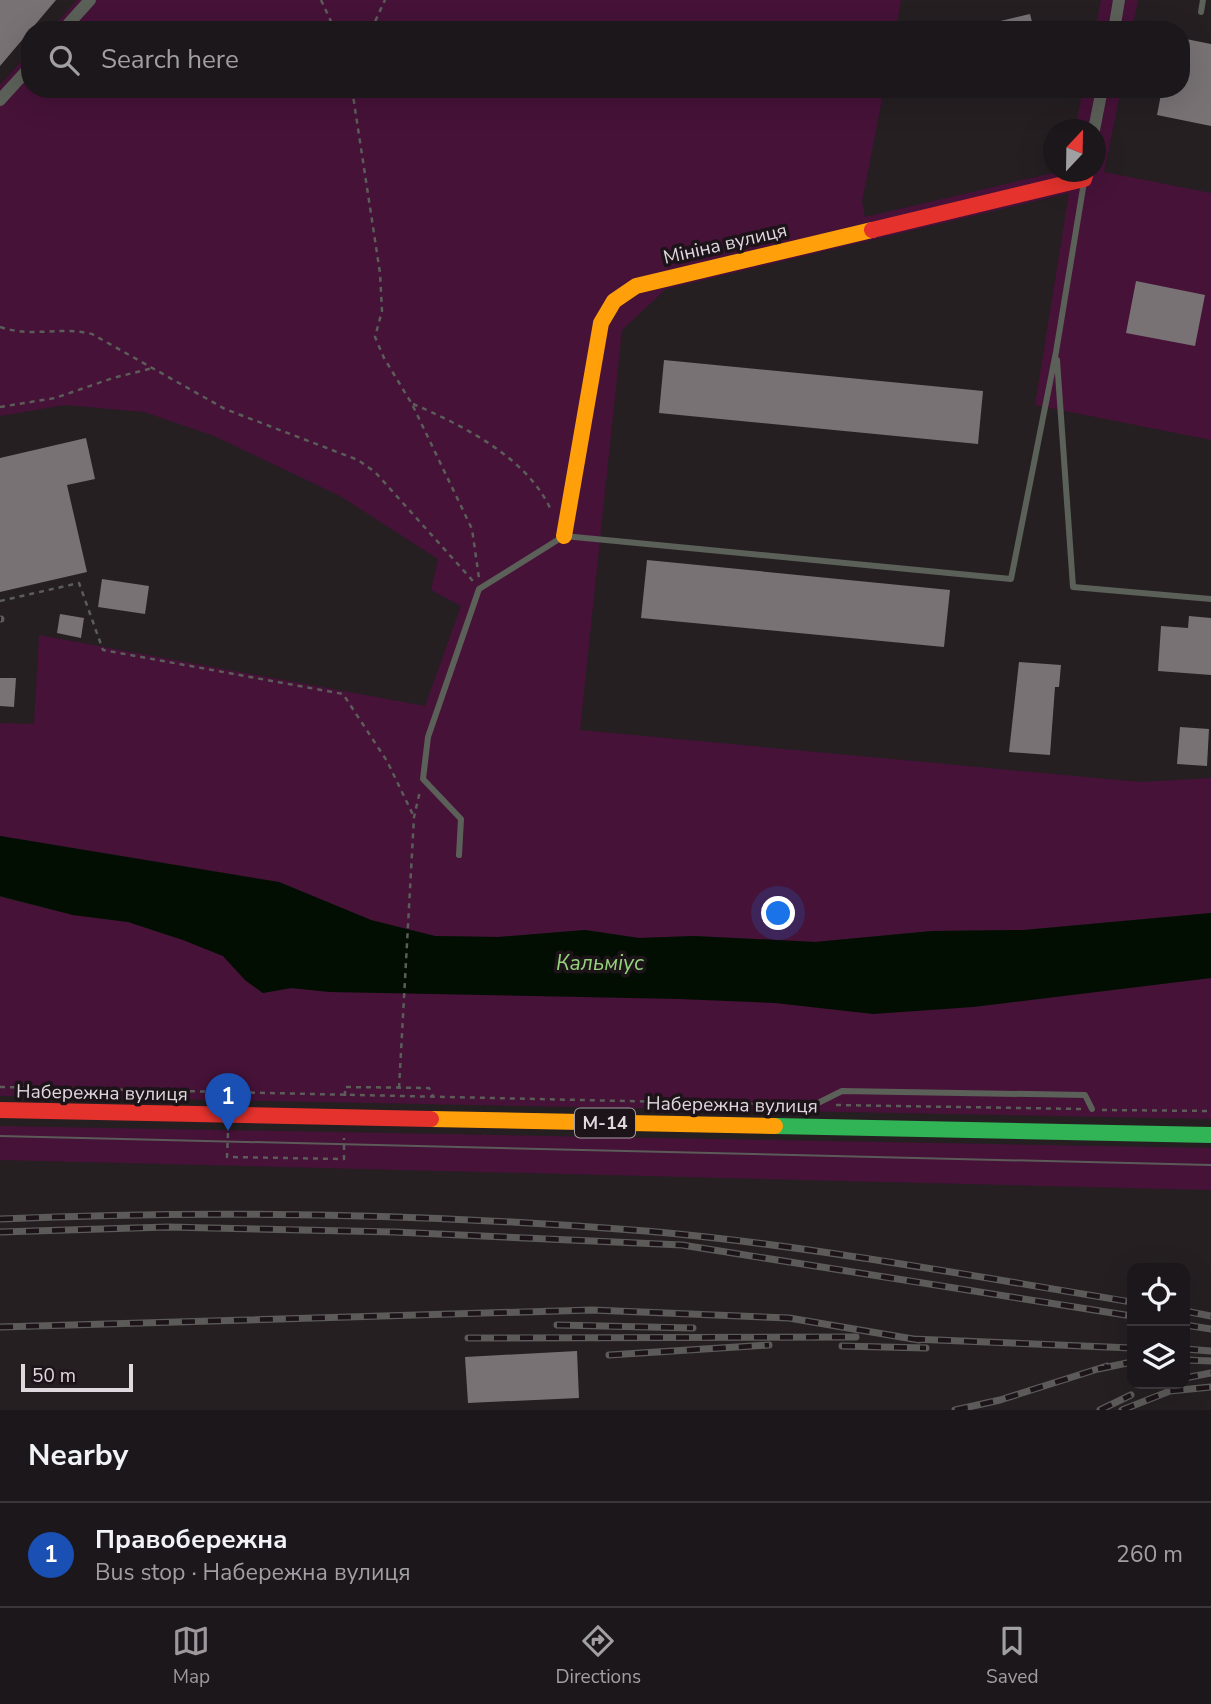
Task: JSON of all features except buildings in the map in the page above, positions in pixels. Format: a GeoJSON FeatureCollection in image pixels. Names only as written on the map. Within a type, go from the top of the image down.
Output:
{"type":"FeatureCollection","features":[{"type":"Feature","properties":{"kind":"main road","name":"Мініна вулиця"},"geometry":{"type":"LineString","coordinates":[[564,536],[601,323],[609,307],[621,294],[636,286],[1057,182]]}},
{"type":"Feature","properties":{"kind":"main road","name":"Набережна вулиця"},"geometry":{"type":"LineString","coordinates":[[0,1110],[1211,1135]]}},
{"type":"Feature","properties":{"kind":"street"},"geometry":{"type":"LineString","coordinates":[[71,21],[90,0]]}},
{"type":"Feature","properties":{"kind":"street"},"geometry":{"type":"LineString","coordinates":[[1116,21],[1119,0]]}},
{"type":"Feature","properties":{"kind":"street"},"geometry":{"type":"LineString","coordinates":[[0,100],[21,77]]}},
{"type":"Feature","properties":{"kind":"street"},"geometry":{"type":"LineString","coordinates":[[1096,119],[1100,98]]}},
{"type":"Feature","properties":{"kind":"lane"},"geometry":{"type":"LineString","coordinates":[[1201,12],[1203,0]]}},
{"type":"Feature","properties":{"kind":"lane"},"geometry":{"type":"LineString","coordinates":[[459,855],[461,819],[423,779],[428,737],[479,589],[564,536],[1011,579],[1056,352],[1084,182]]}},
{"type":"Feature","properties":{"kind":"lane"},"geometry":{"type":"LineString","coordinates":[[1056,352],[1073,587],[1211,599]]}},
{"type":"Feature","properties":{"kind":"lane"},"geometry":{"type":"LineString","coordinates":[[814,1105],[842,1091],[855,1091],[1086,1096],[1092,1110]]}},
{"type":"Feature","properties":{"kind":"path"},"geometry":{"type":"LineString","coordinates":[[321,0],[331,21]]}},
{"type":"Feature","properties":{"kind":"path"},"geometry":{"type":"LineString","coordinates":[[375,21],[385,0]]}},
{"type":"Feature","properties":{"kind":"path"},"geometry":{"type":"LineString","coordinates":[[353,98],[380,273],[382,311],[375,337],[384,358],[412,404],[472,530],[479,589]]}},
{"type":"Feature","properties":{"kind":"path"},"geometry":{"type":"LineString","coordinates":[[0,327],[21,334],[72,329],[92,334],[225,409],[358,460],[376,472],[416,520],[442,543],[479,589]]}},
{"type":"Feature","properties":{"kind":"path"},"geometry":{"type":"LineString","coordinates":[[0,407],[55,398],[153,368]]}},
{"type":"Feature","properties":{"kind":"path"},"geometry":{"type":"LineString","coordinates":[[412,404],[457,423],[515,465],[542,490],[553,513]]}},
{"type":"Feature","properties":{"kind":"path"},"geometry":{"type":"LineString","coordinates":[[0,601],[79,583],[103,650],[343,694],[387,761],[414,817]]}},
{"type":"Feature","properties":{"kind":"path"},"geometry":{"type":"LineString","coordinates":[[399,1088],[414,817],[423,779]]}},
{"type":"Feature","properties":{"kind":"path"},"geometry":{"type":"LineString","coordinates":[[0,1087],[1211,1111]]}},
{"type":"Feature","properties":{"kind":"path"},"geometry":{"type":"LineString","coordinates":[[345,1087],[429,1088],[433,1096]]}},
{"type":"Feature","properties":{"kind":"path"},"geometry":{"type":"LineString","coordinates":[[228,1131],[228,1157],[344,1159]]}},
{"type":"Feature","properties":{"kind":"shaded area"},"geometry":{"type":"Polygon","coordinates":[[[77,0],[901,0],[898,21],[58,21],[77,0]]]}},
{"type":"Feature","properties":{"kind":"shaded area"},"geometry":{"type":"Polygon","coordinates":[[[1101,0],[1138,0],[1134,21],[1097,21],[1101,0]]]}},
{"type":"Feature","properties":{"kind":"shaded area"},"geometry":{"type":"Polygon","coordinates":[[[21,62],[21,98],[882,98],[862,202],[865,217],[1043,175],[1043,182],[1106,182],[1106,172],[1211,193],[1211,440],[1035,405],[1069,193],[666,289],[622,330],[580,730],[1140,782],[1211,778],[1211,913],[1024,930],[932,931],[815,942],[694,936],[639,938],[585,930],[498,937],[434,936],[371,920],[279,882],[0,836],[0,723],[34,724],[39,635],[425,706],[461,606],[431,590],[438,559],[340,496],[214,436],[144,412],[65,405],[0,416],[0,85],[21,62]]]}},
{"type":"Feature","properties":{"kind":"shaded area"},"geometry":{"type":"Polygon","coordinates":[[[1081,98],[1119,98],[1106,162],[1106,119],[1077,119],[1081,98]]]}},
{"type":"Feature","properties":{"kind":"shaded area"},"geometry":{"type":"Polygon","coordinates":[[[0,897],[73,915],[128,922],[183,940],[223,956],[245,980],[263,993],[291,988],[330,992],[447,992],[973,1007],[1211,978],[1211,1119],[0,1096],[0,897]]]}},
{"type":"Feature","properties":{"kind":"shaded area"},"geometry":{"type":"Polygon","coordinates":[[[0,1126],[1211,1148],[1211,1190],[0,1160],[0,1126]]]}},
{"type":"Feature","properties":{"kind":"water","name":"Кальміус"},"geometry":{"type":"Polygon","coordinates":[[[0,836],[279,882],[371,920],[435,936],[498,937],[585,930],[639,938],[694,936],[815,942],[932,931],[1024,930],[1211,913],[1211,978],[973,1007],[873,1014],[775,1003],[679,999],[330,992],[291,988],[263,993],[245,980],[223,956],[183,940],[128,922],[73,915],[0,896],[0,836]]]}},
{"type":"Feature","properties":{"kind":"tram line"},"geometry":{"type":"LineString","coordinates":[[0,1136],[1211,1165]]}},
{"type":"Feature","properties":{"kind":"railway"},"geometry":{"type":"LineString","coordinates":[[0,1219],[242,1214],[404,1217],[566,1225],[768,1244],[1127,1301]]}},
{"type":"Feature","properties":{"kind":"railway"},"geometry":{"type":"LineString","coordinates":[[0,1232],[168,1227],[394,1232],[682,1245],[1127,1315]]}},
{"type":"Feature","properties":{"kind":"railway"},"geometry":{"type":"LineString","coordinates":[[0,1327],[592,1310],[789,1318],[919,1340]]}},
{"type":"Feature","properties":{"kind":"railway"},"geometry":{"type":"LineString","coordinates":[[1190,1312],[1211,1316]]}},
{"type":"Feature","properties":{"kind":"railway"},"geometry":{"type":"LineString","coordinates":[[557,1325],[693,1328]]}},
{"type":"Feature","properties":{"kind":"railway"},"geometry":{"type":"LineString","coordinates":[[1190,1326],[1211,1329]]}},
{"type":"Feature","properties":{"kind":"railway"},"geometry":{"type":"LineString","coordinates":[[468,1338],[856,1337]]}},
{"type":"Feature","properties":{"kind":"railway"},"geometry":{"type":"LineString","coordinates":[[912,1339],[1127,1348]]}},
{"type":"Feature","properties":{"kind":"railway"},"geometry":{"type":"LineString","coordinates":[[609,1355],[769,1345]]}},
{"type":"Feature","properties":{"kind":"railway"},"geometry":{"type":"LineString","coordinates":[[842,1346],[926,1348]]}},
{"type":"Feature","properties":{"kind":"railway"},"geometry":{"type":"LineString","coordinates":[[1190,1349],[1211,1351]]}},
{"type":"Feature","properties":{"kind":"railway"},"geometry":{"type":"LineString","coordinates":[[1190,1360],[1211,1361]]}},
{"type":"Feature","properties":{"kind":"railway"},"geometry":{"type":"LineString","coordinates":[[1098,1369],[1127,1363]]}},
{"type":"Feature","properties":{"kind":"railway"},"geometry":{"type":"LineString","coordinates":[[955,1410],[1000,1400],[1107,1366]]}},
{"type":"Feature","properties":{"kind":"railway"},"geometry":{"type":"LineString","coordinates":[[1190,1377],[1211,1373]]}},
{"type":"Feature","properties":{"kind":"railway"},"geometry":{"type":"LineString","coordinates":[[1122,1410],[1170,1391],[1211,1387]]}},
{"type":"Feature","properties":{"kind":"railway"},"geometry":{"type":"LineString","coordinates":[[1100,1410],[1131,1395]]}},
{"type":"Feature","properties":{"kind":"traffic: fast"},"geometry":{"type":"LineString","coordinates":[[775,1126],[1211,1135]]}},
{"type":"Feature","properties":{"kind":"traffic: slow"},"geometry":{"type":"LineString","coordinates":[[564,536],[601,323],[614,301],[636,286],[872,230]]}},
{"type":"Feature","properties":{"kind":"traffic: slow"},"geometry":{"type":"LineString","coordinates":[[431,1119],[775,1126]]}},
{"type":"Feature","properties":{"kind":"traffic: jam"},"geometry":{"type":"LineString","coordinates":[[872,230],[1072,182]]}},
{"type":"Feature","properties":{"kind":"traffic: jam"},"geometry":{"type":"LineString","coordinates":[[0,1110],[431,1119]]}},
{"type":"Feature","properties":{"kind":"place","name":"Правобережна"},"geometry":{"type":"Point","coordinates":[228,1131]}}]}
